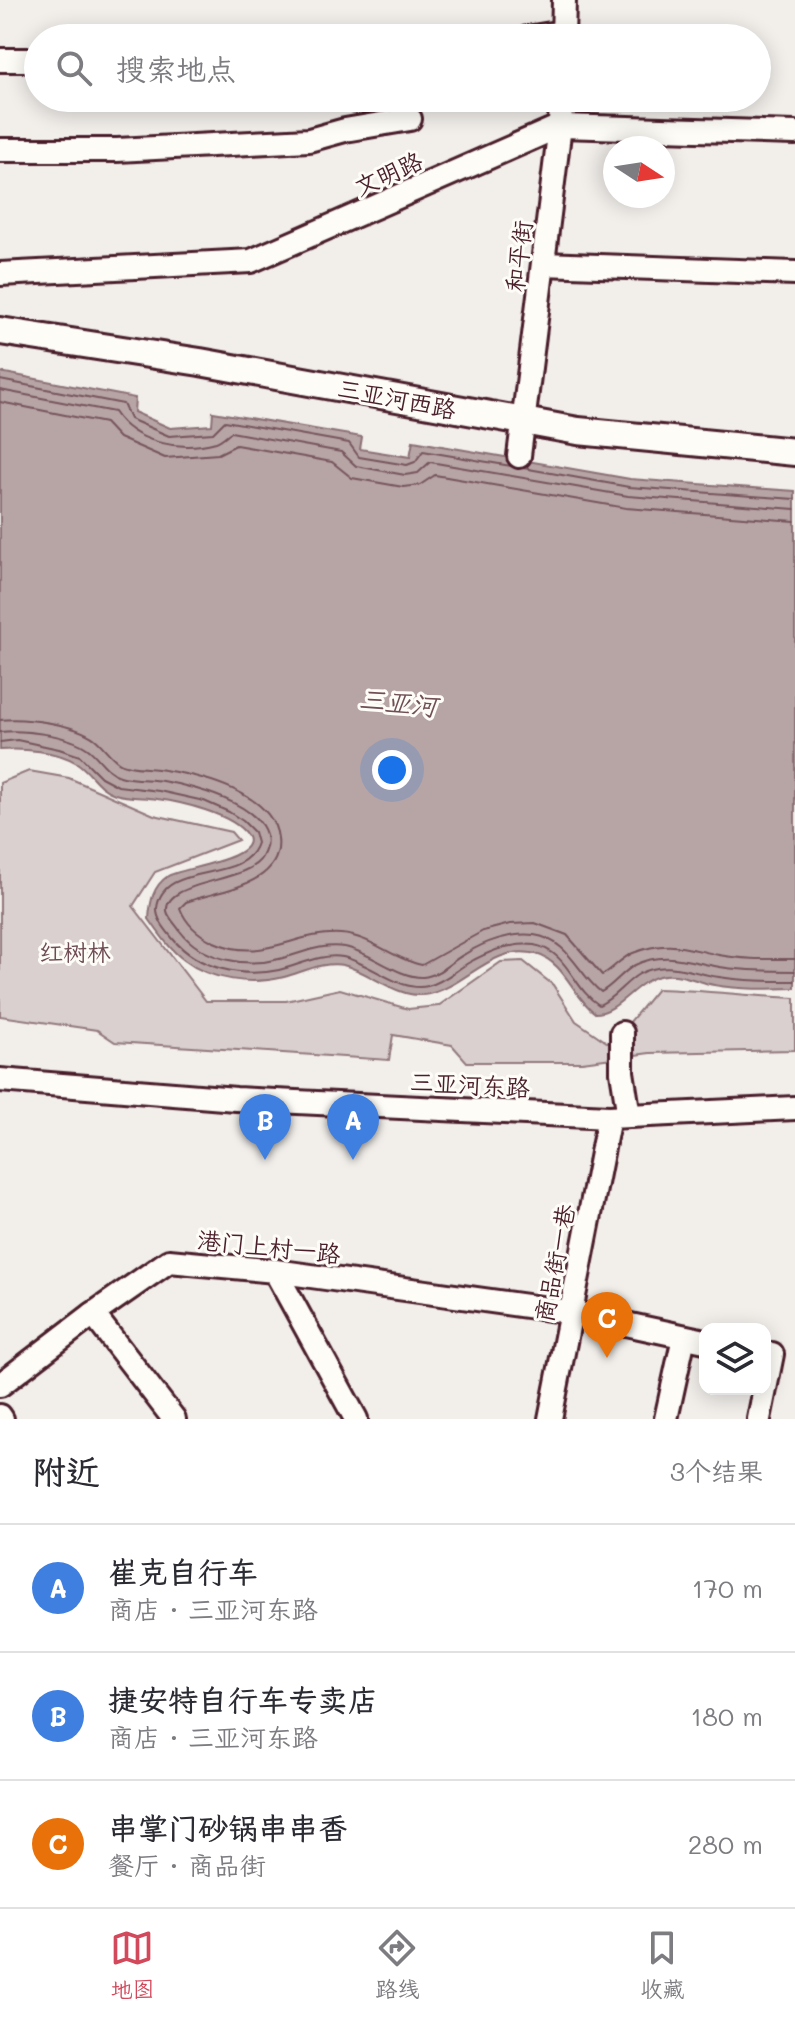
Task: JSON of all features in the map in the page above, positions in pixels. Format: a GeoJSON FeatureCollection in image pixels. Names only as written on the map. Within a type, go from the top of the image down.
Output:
{"type":"FeatureCollection","features":[{"type":"Feature","properties":{"kind":"main road","name":"三亚河西路"},"geometry":{"type":"LineString","coordinates":[[0,317],[648,440],[795,452]]}},
{"type":"Feature","properties":{"kind":"main road","name":"三亚河西路"},"geometry":{"type":"LineString","coordinates":[[0,331],[524,415],[795,438]]}},
{"type":"Feature","properties":{"kind":"street"},"geometry":{"type":"LineString","coordinates":[[563,24],[564,0]]}},
{"type":"Feature","properties":{"kind":"street"},"geometry":{"type":"LineString","coordinates":[[0,60],[24,60]]}},
{"type":"Feature","properties":{"kind":"street","name":"和平街"},"geometry":{"type":"LineString","coordinates":[[519,456],[560,112]]}},
{"type":"Feature","properties":{"kind":"street"},"geometry":{"type":"LineString","coordinates":[[0,150],[117,150],[309,140],[345,130],[410,119]]}},
{"type":"Feature","properties":{"kind":"street","name":"文明路"},"geometry":{"type":"LineString","coordinates":[[0,274],[251,261],[560,126],[795,133]]}},
{"type":"Feature","properties":{"kind":"street"},"geometry":{"type":"LineString","coordinates":[[543,264],[795,273]]}},
{"type":"Feature","properties":{"kind":"street"},"geometry":{"type":"LineString","coordinates":[[619,1116],[622,1033]]}},
{"type":"Feature","properties":{"kind":"street","name":"三亚河东路"},"geometry":{"type":"LineString","coordinates":[[0,1080],[236,1099],[619,1116],[795,1108]]}},
{"type":"Feature","properties":{"kind":"street","name":"商品街一巷"},"geometry":{"type":"LineString","coordinates":[[550,1419],[570,1312],[619,1116]]}},
{"type":"Feature","properties":{"kind":"street","name":"港门上村一路"},"geometry":{"type":"LineString","coordinates":[[0,1385],[169,1261],[275,1271],[570,1312],[694,1339]]}},
{"type":"Feature","properties":{"kind":"street"},"geometry":{"type":"LineString","coordinates":[[275,1271],[356,1419]]}},
{"type":"Feature","properties":{"kind":"street"},"geometry":{"type":"LineString","coordinates":[[93,1314],[174,1419]]}},
{"type":"Feature","properties":{"kind":"street"},"geometry":{"type":"LineString","coordinates":[[666,1419],[694,1339]]}},
{"type":"Feature","properties":{"kind":"street"},"geometry":{"type":"LineString","coordinates":[[771,1354],[795,1359]]}},
{"type":"Feature","properties":{"kind":"street"},"geometry":{"type":"LineString","coordinates":[[759,1419],[763,1395]]}},
{"type":"Feature","properties":{"kind":"green space","name":"红树林"},"geometry":{"type":"Polygon","coordinates":[[[29,771],[69,778],[154,815],[231,832],[238,840],[155,872],[133,906],[206,1001],[286,1001],[340,989],[408,1009],[438,1006],[501,962],[523,961],[553,985],[576,1021],[611,1045],[657,989],[795,998],[795,1050],[650,1053],[582,1062],[467,1062],[452,1045],[393,1035],[389,1060],[115,1042],[97,1030],[0,1016],[0,783],[29,771]]]}},
{"type":"Feature","properties":{"kind":"water","name":"三亚河"},"geometry":{"type":"Polygon","coordinates":[[[0,372],[135,398],[134,412],[170,428],[212,425],[213,412],[362,437],[360,449],[410,457],[413,441],[630,479],[795,491],[795,988],[734,988],[678,975],[665,975],[645,982],[612,1007],[595,1013],[554,964],[536,954],[521,952],[493,960],[442,990],[418,995],[396,990],[343,965],[321,966],[284,977],[245,981],[207,973],[184,960],[149,919],[156,890],[168,876],[218,862],[243,850],[248,843],[247,835],[230,821],[206,810],[115,794],[69,759],[29,750],[0,750],[0,372]]]}},
{"type":"Feature","properties":{"kind":"place","name":"捷安特自行车专卖店"},"geometry":{"type":"Point","coordinates":[265,1160]}},
{"type":"Feature","properties":{"kind":"place","name":"崔克自行车"},"geometry":{"type":"Point","coordinates":[353,1160]}},
{"type":"Feature","properties":{"kind":"place","name":"串掌门砂锅串串香"},"geometry":{"type":"Point","coordinates":[607,1358]}}]}
